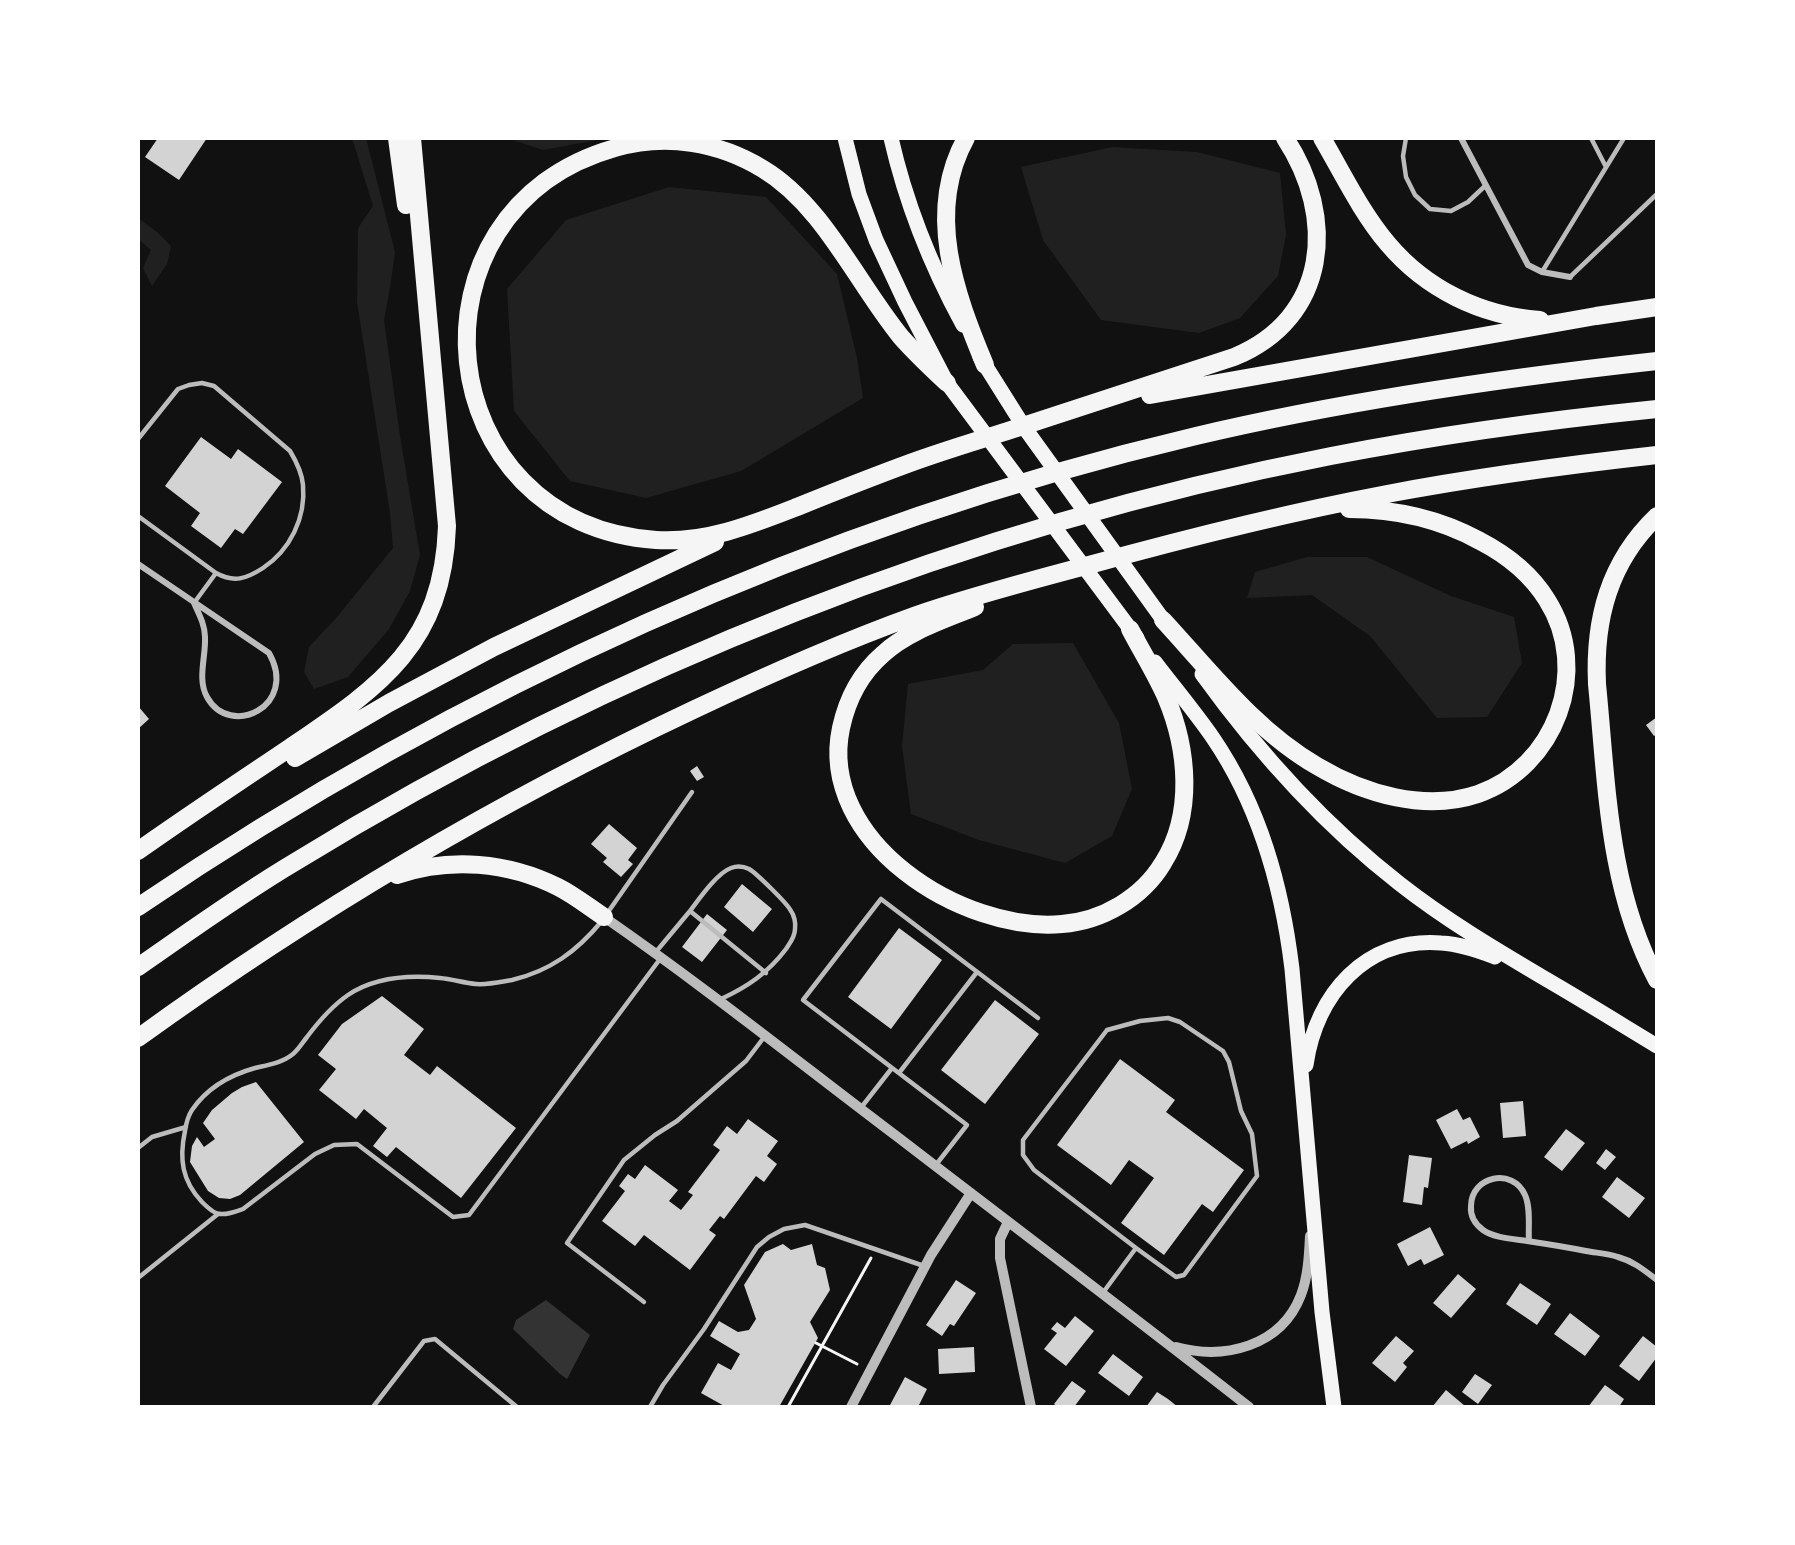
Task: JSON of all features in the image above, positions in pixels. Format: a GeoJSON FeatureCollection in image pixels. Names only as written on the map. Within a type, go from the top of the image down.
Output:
{"type":"FeatureCollection","features":[{"type":"Feature","properties":{"kind":"highway"},"geometry":{"type":"LineString","coordinates":[[397,138],[440,443]]}},
{"type":"Feature","properties":{"kind":"highway"},"geometry":{"type":"LineString","coordinates":[[138,851],[347,709],[387,675],[405,654],[431,609],[444,569],[447,526],[412,138]]}},
{"type":"Feature","properties":{"kind":"highway"},"geometry":{"type":"LineString","coordinates":[[966,138],[954,165],[948,189],[945,213],[946,239],[954,281],[985,365]]}},
{"type":"Feature","properties":{"kind":"highway"},"geometry":{"type":"LineString","coordinates":[[153,840],[389,703],[471,659],[748,526],[886,472],[1234,357],[1256,347],[1284,324],[1298,305],[1310,282],[1316,258],[1318,234],[1310,191],[1299,162],[1285,138]]}},
{"type":"Feature","properties":{"kind":"highway"},"geometry":{"type":"LineString","coordinates":[[1322,138],[1362,207],[1386,242],[1400,258],[1432,284],[1470,304],[1507,315],[1539,320],[1596,316]]}},
{"type":"Feature","properties":{"kind":"highway"},"geometry":{"type":"LineString","coordinates":[[748,526],[713,536],[676,541],[635,538],[606,531],[564,513],[539,496],[507,464],[491,439],[479,412],[468,374],[465,338],[468,311],[480,270],[499,229],[517,206],[545,180],[589,156],[640,142],[690,143],[715,147],[741,157],[780,180],[797,196],[902,338],[947,383]]}},
{"type":"Feature","properties":{"kind":"highway"},"geometry":{"type":"LineString","coordinates":[[1012,430],[1119,402],[1188,387],[1657,307]]}},
{"type":"Feature","properties":{"kind":"highway"},"geometry":{"type":"LineString","coordinates":[[138,907],[288,809],[460,712],[638,626],[759,575],[881,529],[1068,470],[1258,422],[1452,386],[1657,360]]}},
{"type":"Feature","properties":{"kind":"highway"},"geometry":{"type":"LineString","coordinates":[[138,967],[293,863],[406,796],[484,755],[582,706],[701,652],[874,583],[1071,519],[1263,470],[1459,433],[1657,409]]}},
{"type":"Feature","properties":{"kind":"highway"},"geometry":{"type":"LineString","coordinates":[[138,1038],[257,955],[367,886],[510,802],[621,745],[725,696],[805,660],[909,618],[945,605],[1166,544],[1293,513],[1422,488],[1657,455]]}},
{"type":"Feature","properties":{"kind":"highway"},"geometry":{"type":"LineString","coordinates":[[1163,620],[1239,703],[1276,737],[1315,765],[1345,781],[1404,799],[1443,801],[1486,791],[1527,765],[1556,722],[1563,702],[1567,671],[1566,651],[1558,620],[1548,601],[1529,576],[1482,542],[1428,520],[1398,512],[1368,509],[1334,509],[1293,513]]}},
{"type":"Feature","properties":{"kind":"highway"},"geometry":{"type":"LineString","coordinates":[[1657,516],[1633,544],[1613,579],[1598,629],[1596,657],[1616,862],[1630,918],[1641,948],[1657,980]]}},
{"type":"Feature","properties":{"kind":"highway"},"geometry":{"type":"LineString","coordinates":[[1040,579],[920,630],[897,644],[868,669],[852,694],[844,714],[839,735],[839,767],[846,797],[855,816],[868,836],[886,855],[944,897],[1006,920],[1030,924],[1063,924],[1094,918],[1112,910],[1139,891],[1160,868],[1175,840],[1181,819],[1184,785],[1183,760],[1175,723],[1166,698],[1130,629]]}},
{"type":"Feature","properties":{"kind":"highway"},"geometry":{"type":"LineString","coordinates":[[367,886],[405,872],[425,868],[463,864],[491,866],[521,872],[547,882],[604,917]]}},
{"type":"Feature","properties":{"kind":"main road"},"geometry":{"type":"LineString","coordinates":[[845,138],[859,194],[879,249],[947,383],[1213,739],[1238,781],[1259,826],[1272,863],[1285,918],[1292,969],[1324,1331],[1334,1407]]}},
{"type":"Feature","properties":{"kind":"main road"},"geometry":{"type":"LineString","coordinates":[[891,138],[920,235],[957,314],[985,365],[1037,445],[1218,696],[1260,749],[1334,827],[1402,885],[1482,941],[1657,1046]]}},
{"type":"Feature","properties":{"kind":"main road"},"geometry":{"type":"LineString","coordinates":[[1304,1099],[1309,1050],[1322,1012],[1336,989],[1349,974],[1378,954],[1400,946],[1451,944],[1486,954],[1547,980]]}},
{"type":"Feature","properties":{"kind":"street"},"geometry":{"type":"LineString","coordinates":[[1461,138],[1528,265],[1542,272],[1570,278]]}},
{"type":"Feature","properties":{"kind":"street"},"geometry":{"type":"LineString","coordinates":[[138,564],[269,653],[278,676],[276,689],[262,709],[250,714],[232,715],[215,707],[207,698],[202,680],[205,636],[194,603]]}},
{"type":"Feature","properties":{"kind":"street"},"geometry":{"type":"LineString","coordinates":[[604,917],[765,1036],[1249,1407]]}},
{"type":"Feature","properties":{"kind":"street"},"geometry":{"type":"LineString","coordinates":[[1529,1241],[1526,1197],[1521,1189],[1507,1179],[1498,1178],[1483,1182],[1470,1203],[1473,1219],[1484,1231],[1492,1234],[1529,1241],[1616,1256],[1633,1263],[1657,1280]]}},
{"type":"Feature","properties":{"kind":"street"},"geometry":{"type":"LineString","coordinates":[[1170,1345],[1206,1352],[1235,1350],[1272,1334],[1285,1322],[1300,1298],[1306,1276],[1310,1240],[1311,1185]]}},
{"type":"Feature","properties":{"kind":"street"},"geometry":{"type":"LineString","coordinates":[[851,1407],[925,1267],[947,1228],[971,1193]]}},
{"type":"Feature","properties":{"kind":"street"},"geometry":{"type":"LineString","coordinates":[[1008,1222],[1000,1239],[1000,1258],[1031,1407]]}},
{"type":"Feature","properties":{"kind":"lane"},"geometry":{"type":"LineString","coordinates":[[1406,138],[1403,156],[1406,177],[1415,195],[1430,209],[1451,211],[1468,202],[1486,185]]}},
{"type":"Feature","properties":{"kind":"lane"},"geometry":{"type":"LineString","coordinates":[[1591,138],[1606,167]]}},
{"type":"Feature","properties":{"kind":"lane"},"geometry":{"type":"LineString","coordinates":[[1542,272],[1624,138]]}},
{"type":"Feature","properties":{"kind":"lane"},"geometry":{"type":"LineString","coordinates":[[1570,278],[1657,194]]}},
{"type":"Feature","properties":{"kind":"lane"},"geometry":{"type":"LineString","coordinates":[[138,439],[178,389],[189,384],[202,383],[214,386],[290,451],[298,464],[303,484],[298,524],[289,543],[275,560],[252,575],[237,579],[226,579],[216,573],[138,516]]}},
{"type":"Feature","properties":{"kind":"lane"},"geometry":{"type":"LineString","coordinates":[[194,603],[216,573]]}},
{"type":"Feature","properties":{"kind":"lane"},"geometry":{"type":"LineString","coordinates":[[692,792],[604,917],[582,943],[564,958],[547,968],[523,977],[495,983],[476,984],[417,976],[394,978],[370,985],[350,994],[334,1006],[293,1054],[278,1062],[237,1074],[216,1085],[190,1112],[182,1146],[181,1160],[185,1178],[207,1207],[218,1214],[231,1214],[243,1209],[315,1154],[334,1145],[357,1144],[453,1217],[469,1215],[690,911],[719,876],[729,868],[738,866],[749,869],[786,903],[793,913],[796,927],[793,939],[766,973],[742,990],[717,1001]]}},
{"type":"Feature","properties":{"kind":"lane"},"geometry":{"type":"LineString","coordinates":[[935,1166],[967,1125],[803,1000],[881,899],[1038,1018]]}},
{"type":"Feature","properties":{"kind":"lane"},"geometry":{"type":"LineString","coordinates":[[690,911],[766,973]]}},
{"type":"Feature","properties":{"kind":"lane"},"geometry":{"type":"LineString","coordinates":[[899,1073],[977,972]]}},
{"type":"Feature","properties":{"kind":"lane"},"geometry":{"type":"LineString","coordinates":[[1168,1018],[1180,1023],[1223,1051],[1229,1062],[1241,1112],[1252,1134],[1257,1176],[1184,1275],[1176,1278],[1136,1248],[1034,1170],[1023,1155],[1023,1140],[1107,1030],[1140,1021],[1168,1018]]}},
{"type":"Feature","properties":{"kind":"lane"},"geometry":{"type":"LineString","coordinates":[[644,1302],[567,1243],[624,1160],[654,1135],[677,1121],[746,1061],[765,1036]]}},
{"type":"Feature","properties":{"kind":"lane"},"geometry":{"type":"LineString","coordinates":[[860,1109],[892,1068]]}},
{"type":"Feature","properties":{"kind":"lane"},"geometry":{"type":"LineString","coordinates":[[138,1148],[152,1137],[186,1127]]}},
{"type":"Feature","properties":{"kind":"lane"},"geometry":{"type":"LineString","coordinates":[[138,1278],[218,1214]]}},
{"type":"Feature","properties":{"kind":"lane"},"geometry":{"type":"LineString","coordinates":[[650,1407],[663,1384],[704,1329],[757,1247],[784,1229],[805,1225],[925,1267]]}},
{"type":"Feature","properties":{"kind":"lane"},"geometry":{"type":"LineString","coordinates":[[1102,1294],[1136,1248]]}},
{"type":"Feature","properties":{"kind":"lane"},"geometry":{"type":"LineString","coordinates":[[373,1407],[424,1341],[435,1339],[517,1407]]}},
{"type":"Feature","properties":{"kind":"path"},"geometry":{"type":"LineString","coordinates":[[788,1407],[876,1249]]}},
{"type":"Feature","properties":{"kind":"path"},"geometry":{"type":"LineString","coordinates":[[816,1343],[871,1370]]}},
{"type":"Feature","properties":{"kind":"shaded area"},"geometry":{"type":"Polygon","coordinates":[[[352,138],[366,138],[395,252],[384,320],[420,555],[410,591],[389,629],[348,677],[314,689],[304,672],[309,647],[337,617],[393,548],[390,513],[357,302],[358,228],[373,206],[352,138]]]}},
{"type":"Feature","properties":{"kind":"shaded area"},"geometry":{"type":"Polygon","coordinates":[[[507,138],[607,138],[543,150],[507,138]]]}},
{"type":"Feature","properties":{"kind":"shaded area"},"geometry":{"type":"Polygon","coordinates":[[[1112,147],[1197,152],[1280,173],[1286,235],[1278,276],[1240,318],[1199,333],[1101,320],[1043,240],[1021,167],[1112,147]]]}},
{"type":"Feature","properties":{"kind":"shaded area"},"geometry":{"type":"Polygon","coordinates":[[[669,187],[766,197],[837,274],[857,358],[863,398],[741,471],[646,498],[570,481],[514,411],[507,289],[566,220],[669,187]]]}},
{"type":"Feature","properties":{"kind":"shaded area"},"geometry":{"type":"Polygon","coordinates":[[[138,218],[171,246],[167,264],[152,286],[143,268],[151,250],[138,239],[138,218]]]}},
{"type":"Feature","properties":{"kind":"shaded area"},"geometry":{"type":"Polygon","coordinates":[[[1307,557],[1367,557],[1451,596],[1514,617],[1522,663],[1487,717],[1437,718],[1370,636],[1312,595],[1247,598],[1255,572],[1307,557]]]}},
{"type":"Feature","properties":{"kind":"shaded area"},"geometry":{"type":"Polygon","coordinates":[[[1073,643],[1119,723],[1132,789],[1112,836],[1065,863],[979,840],[911,814],[902,746],[908,684],[983,670],[1013,644],[1073,643]]]}},
{"type":"Feature","properties":{"kind":"shaded area"},"geometry":{"type":"Polygon","coordinates":[[[546,1300],[590,1335],[567,1379],[513,1329],[516,1320],[546,1300]]]}},
{"type":"Feature","properties":{"kind":"building"},"geometry":{"type":"Polygon","coordinates":[[[158,138],[207,138],[179,180],[145,157],[158,138]]]}},
{"type":"Feature","properties":{"kind":"building"},"geometry":{"type":"Polygon","coordinates":[[[201,437],[231,459],[238,449],[282,482],[243,534],[235,529],[221,548],[191,526],[200,513],[165,486],[201,437]]]}},
{"type":"Feature","properties":{"kind":"building"},"geometry":{"type":"Polygon","coordinates":[[[138,706],[149,719],[138,729],[138,706]]]}},
{"type":"Feature","properties":{"kind":"building"},"geometry":{"type":"Polygon","coordinates":[[[1657,717],[1657,734],[1654,736],[1646,725],[1657,717]]]}},
{"type":"Feature","properties":{"kind":"building"},"geometry":{"type":"Polygon","coordinates":[[[697,766],[704,777],[697,781],[690,771],[697,766]]]}},
{"type":"Feature","properties":{"kind":"building"},"geometry":{"type":"Polygon","coordinates":[[[609,824],[637,848],[628,860],[633,864],[621,877],[603,862],[607,858],[591,844],[609,824]]]}},
{"type":"Feature","properties":{"kind":"building"},"geometry":{"type":"Polygon","coordinates":[[[742,884],[772,909],[753,932],[724,907],[742,884]]]}},
{"type":"Feature","properties":{"kind":"building"},"geometry":{"type":"Polygon","coordinates":[[[707,914],[727,930],[702,962],[682,947],[707,914]]]}},
{"type":"Feature","properties":{"kind":"building"},"geometry":{"type":"Polygon","coordinates":[[[899,928],[942,960],[891,1029],[848,997],[899,928]]]}},
{"type":"Feature","properties":{"kind":"building"},"geometry":{"type":"Polygon","coordinates":[[[382,996],[424,1029],[404,1055],[430,1075],[437,1066],[516,1128],[461,1198],[396,1147],[387,1157],[373,1146],[387,1128],[364,1109],[356,1119],[319,1090],[336,1069],[318,1055],[342,1024],[382,996]]]}},
{"type":"Feature","properties":{"kind":"building"},"geometry":{"type":"Polygon","coordinates":[[[995,1000],[1039,1034],[985,1104],[941,1070],[995,1000]]]}},
{"type":"Feature","properties":{"kind":"building"},"geometry":{"type":"Polygon","coordinates":[[[1120,1059],[1175,1100],[1166,1112],[1244,1170],[1213,1212],[1202,1204],[1164,1255],[1121,1223],[1154,1178],[1129,1160],[1111,1185],[1057,1145],[1120,1059]]]}},
{"type":"Feature","properties":{"kind":"building"},"geometry":{"type":"Polygon","coordinates":[[[256,1082],[304,1142],[240,1195],[230,1199],[219,1198],[208,1191],[190,1162],[192,1146],[197,1137],[204,1147],[215,1139],[203,1123],[212,1110],[232,1093],[256,1082]]]}},
{"type":"Feature","properties":{"kind":"building"},"geometry":{"type":"Polygon","coordinates":[[[1523,1101],[1526,1136],[1503,1138],[1500,1103],[1523,1101]]]}},
{"type":"Feature","properties":{"kind":"building"},"geometry":{"type":"Polygon","coordinates":[[[1457,1109],[1463,1120],[1470,1117],[1480,1137],[1468,1144],[1467,1141],[1451,1149],[1436,1120],[1457,1109]]]}},
{"type":"Feature","properties":{"kind":"building"},"geometry":{"type":"Polygon","coordinates":[[[748,1119],[778,1141],[767,1156],[777,1164],[764,1182],[756,1176],[724,1219],[720,1216],[709,1230],[716,1235],[690,1270],[644,1235],[635,1246],[602,1221],[625,1191],[619,1186],[628,1174],[635,1179],[645,1165],[678,1190],[669,1201],[681,1210],[693,1195],[688,1192],[720,1150],[713,1145],[727,1126],[737,1134],[748,1119]]]}},
{"type":"Feature","properties":{"kind":"building"},"geometry":{"type":"Polygon","coordinates":[[[1566,1129],[1585,1143],[1562,1171],[1544,1157],[1566,1129]]]}},
{"type":"Feature","properties":{"kind":"building"},"geometry":{"type":"Polygon","coordinates":[[[1606,1149],[1616,1157],[1605,1170],[1596,1163],[1606,1149]]]}},
{"type":"Feature","properties":{"kind":"building"},"geometry":{"type":"Polygon","coordinates":[[[1409,1155],[1432,1158],[1428,1188],[1424,1187],[1422,1205],[1403,1202],[1409,1155]]]}},
{"type":"Feature","properties":{"kind":"building"},"geometry":{"type":"Polygon","coordinates":[[[1617,1177],[1645,1198],[1629,1218],[1602,1197],[1617,1177]]]}},
{"type":"Feature","properties":{"kind":"building"},"geometry":{"type":"Polygon","coordinates":[[[1430,1227],[1444,1255],[1424,1265],[1421,1259],[1408,1266],[1397,1244],[1430,1227]]]}},
{"type":"Feature","properties":{"kind":"building"},"geometry":{"type":"Polygon","coordinates":[[[783,1244],[791,1250],[812,1244],[817,1265],[825,1268],[830,1290],[810,1322],[818,1338],[779,1407],[726,1407],[701,1393],[718,1363],[731,1370],[740,1354],[710,1336],[719,1321],[738,1332],[749,1330],[756,1319],[744,1285],[765,1252],[783,1244]]]}},
{"type":"Feature","properties":{"kind":"building"},"geometry":{"type":"Polygon","coordinates":[[[1458,1274],[1476,1289],[1451,1318],[1433,1303],[1458,1274]]]}},
{"type":"Feature","properties":{"kind":"building"},"geometry":{"type":"Polygon","coordinates":[[[956,1280],[976,1293],[954,1326],[950,1324],[942,1336],[926,1325],[956,1280]]]}},
{"type":"Feature","properties":{"kind":"building"},"geometry":{"type":"Polygon","coordinates":[[[1520,1283],[1551,1304],[1537,1325],[1506,1304],[1520,1283]]]}},
{"type":"Feature","properties":{"kind":"building"},"geometry":{"type":"Polygon","coordinates":[[[1570,1313],[1600,1336],[1585,1356],[1554,1334],[1570,1313]]]}},
{"type":"Feature","properties":{"kind":"building"},"geometry":{"type":"Polygon","coordinates":[[[1075,1316],[1094,1331],[1066,1366],[1044,1349],[1057,1333],[1051,1329],[1057,1322],[1065,1328],[1075,1316]]]}},
{"type":"Feature","properties":{"kind":"building"},"geometry":{"type":"Polygon","coordinates":[[[1396,1336],[1414,1351],[1403,1363],[1407,1367],[1395,1382],[1372,1363],[1396,1336]]]}},
{"type":"Feature","properties":{"kind":"building"},"geometry":{"type":"Polygon","coordinates":[[[1643,1336],[1657,1347],[1657,1357],[1639,1381],[1619,1366],[1643,1336]]]}},
{"type":"Feature","properties":{"kind":"building"},"geometry":{"type":"Polygon","coordinates":[[[974,1347],[975,1372],[939,1374],[938,1349],[974,1347]]]}},
{"type":"Feature","properties":{"kind":"building"},"geometry":{"type":"Polygon","coordinates":[[[1113,1354],[1143,1377],[1129,1396],[1098,1373],[1113,1354]]]}},
{"type":"Feature","properties":{"kind":"building"},"geometry":{"type":"Polygon","coordinates":[[[1475,1374],[1492,1385],[1478,1404],[1462,1392],[1475,1374]]]}},
{"type":"Feature","properties":{"kind":"building"},"geometry":{"type":"Polygon","coordinates":[[[905,1377],[927,1389],[918,1407],[890,1405],[905,1377]]]}},
{"type":"Feature","properties":{"kind":"building"},"geometry":{"type":"Polygon","coordinates":[[[1072,1381],[1086,1391],[1074,1407],[1058,1407],[1054,1404],[1072,1381]]]}},
{"type":"Feature","properties":{"kind":"building"},"geometry":{"type":"Polygon","coordinates":[[[1605,1385],[1624,1399],[1619,1407],[1588,1407],[1605,1385]]]}},
{"type":"Feature","properties":{"kind":"building"},"geometry":{"type":"Polygon","coordinates":[[[1446,1390],[1465,1406],[1432,1407],[1446,1390]]]}},
{"type":"Feature","properties":{"kind":"building"},"geometry":{"type":"Polygon","coordinates":[[[1157,1392],[1168,1399],[1178,1407],[1146,1407],[1157,1392]]]}}]}
